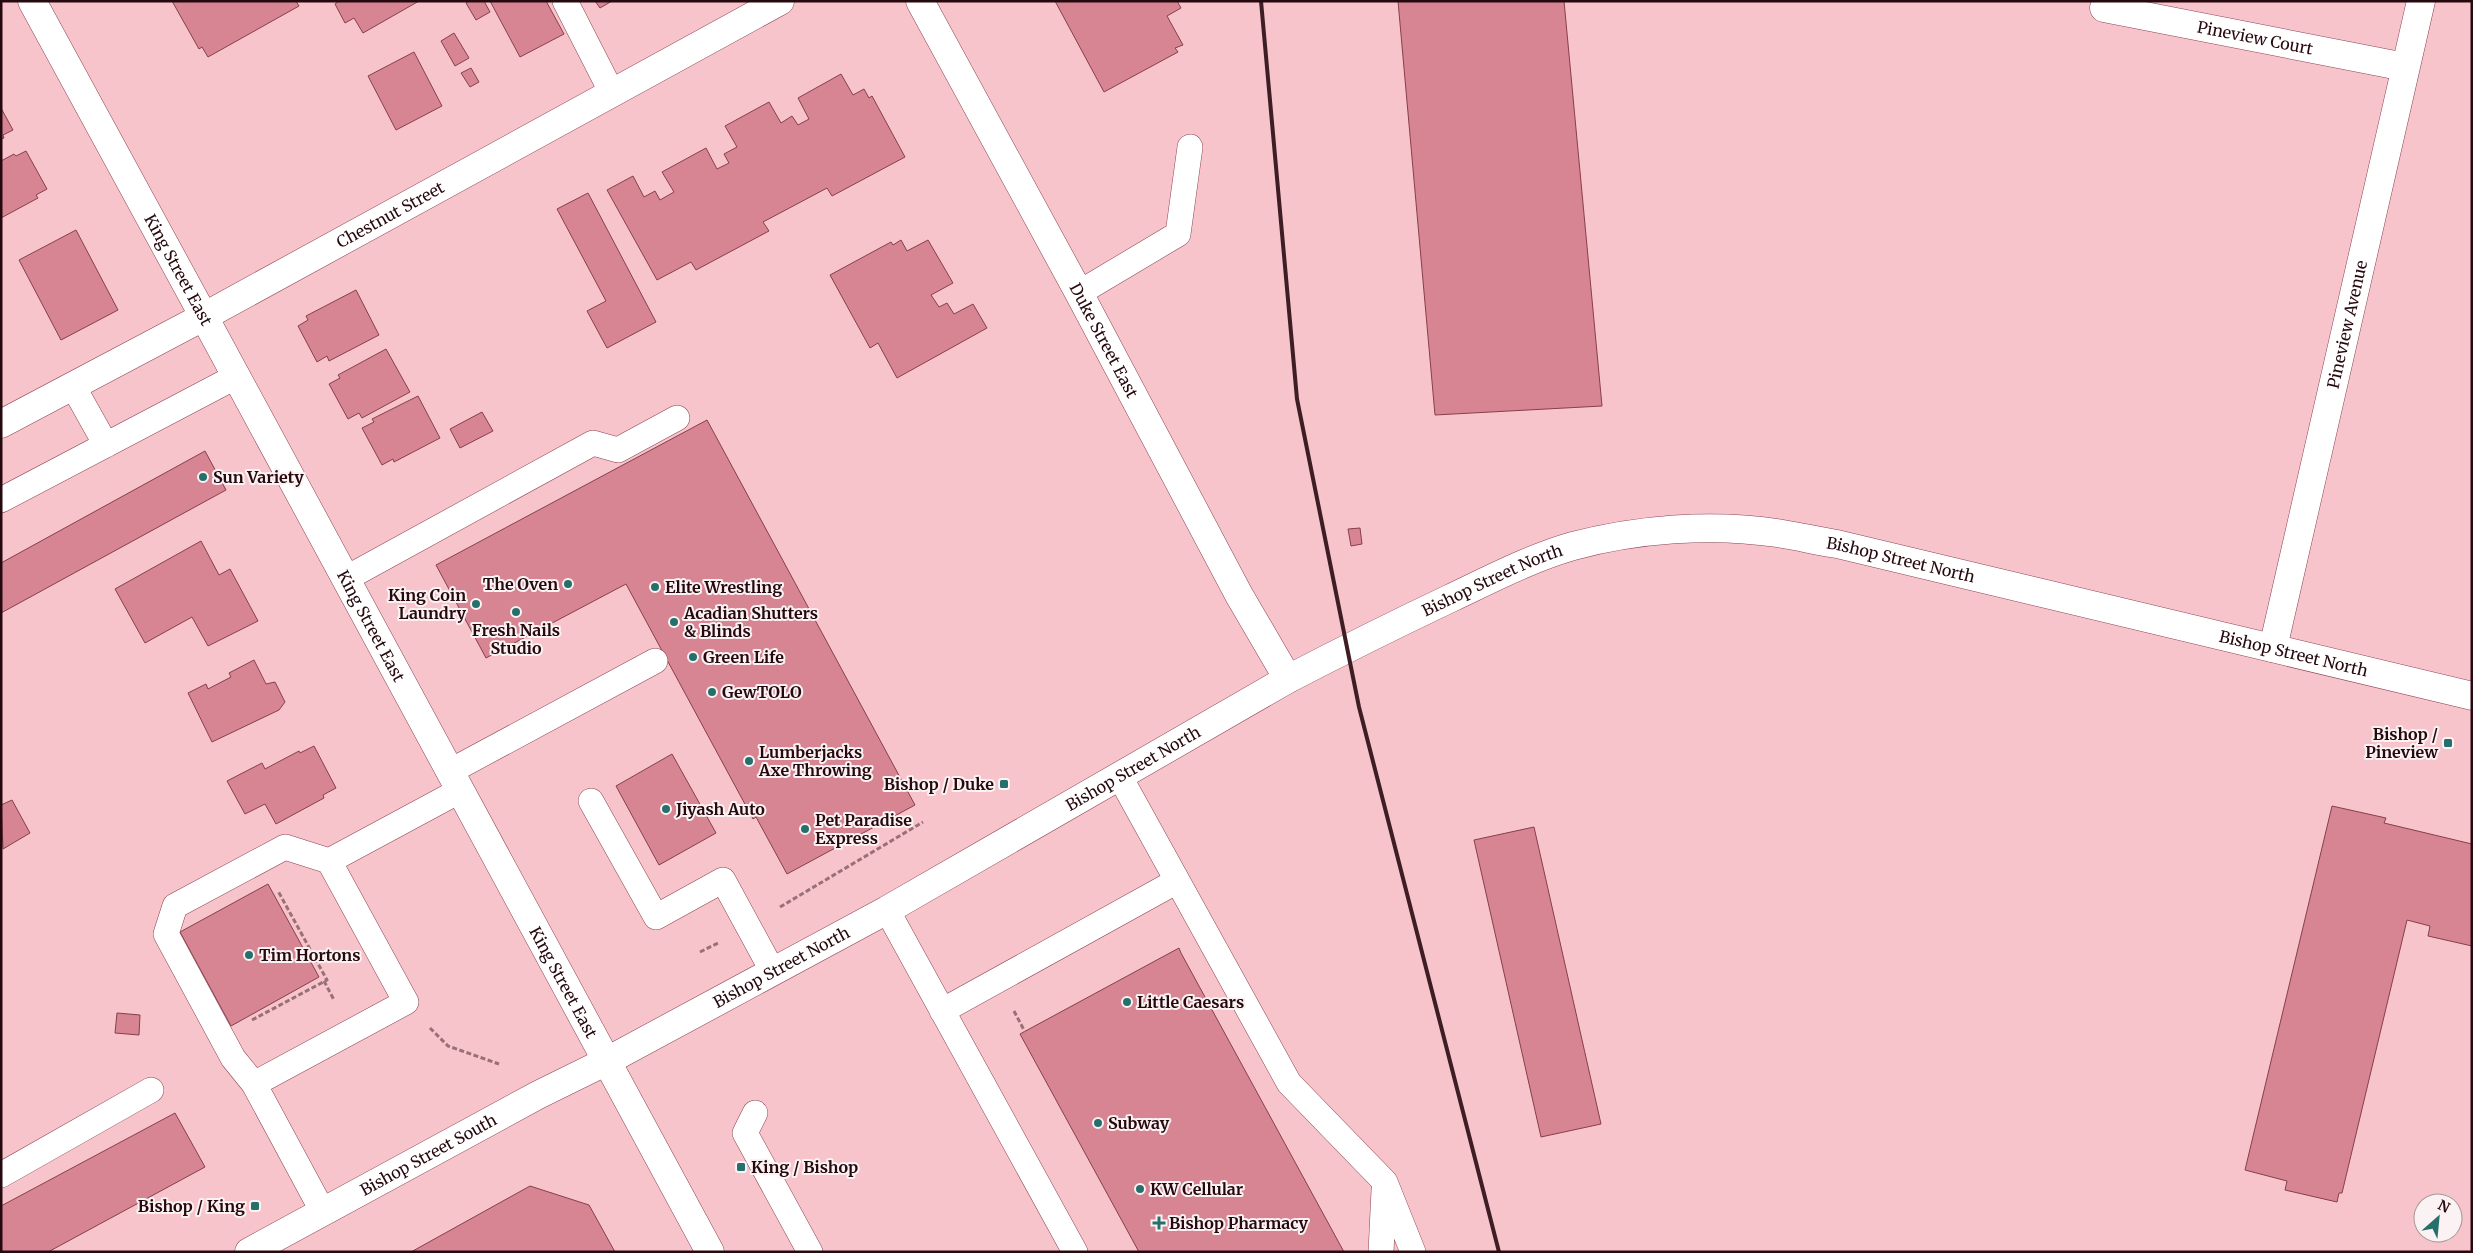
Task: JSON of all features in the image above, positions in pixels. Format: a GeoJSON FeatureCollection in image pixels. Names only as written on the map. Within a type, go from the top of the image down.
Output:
{"type":"FeatureCollection","features":[{"type":"Feature","properties":{"kind":"main road","name":"King Street East"},"geometry":{"type":"LineString","coordinates":[[32,1],[205,316],[345,580],[710,1252]]}},
{"type":"Feature","properties":{"kind":"main road","name":"Chestnut Street"},"geometry":{"type":"LineString","coordinates":[[1,424],[205,316],[780,1]]}},
{"type":"Feature","properties":{"kind":"main road","name":"Duke Street East"},"geometry":{"type":"LineString","coordinates":[[920,1],[1079,293],[1239,595],[1288,679]]}},
{"type":"Feature","properties":{"kind":"main road","name":"Pineview Avenue"},"geometry":{"type":"LineString","coordinates":[[2273,648],[2421,1]]}},
{"type":"Feature","properties":{"kind":"main road","name":"Pineview Court"},"geometry":{"type":"LineString","coordinates":[[2104,8],[2405,67]]}},
{"type":"Feature","properties":{"kind":"main road","name":"Bishop Street North"},"geometry":{"type":"LineString","coordinates":[[607,1061],[887,910],[1120,778],[1288,679],[1515,567],[1573,546],[1626,536],[1674,531],[1718,529],[1776,533],[1837,544],[2472,696]]}},
{"type":"Feature","properties":{"kind":"main road","name":"Bishop Street South"},"geometry":{"type":"LineString","coordinates":[[249,1252],[538,1095],[607,1061]]}},
{"type":"Feature","properties":{"kind":"lane"},"geometry":{"type":"LineString","coordinates":[[565,1],[612,93]]}},
{"type":"Feature","properties":{"kind":"lane"},"geometry":{"type":"LineString","coordinates":[[1079,293],[1178,234],[1190,147]]}},
{"type":"Feature","properties":{"kind":"lane"},"geometry":{"type":"LineString","coordinates":[[1,500],[237,376]]}},
{"type":"Feature","properties":{"kind":"lane"},"geometry":{"type":"LineString","coordinates":[[74,386],[106,445]]}},
{"type":"Feature","properties":{"kind":"lane"},"geometry":{"type":"LineString","coordinates":[[345,580],[594,443],[618,450],[677,418]]}},
{"type":"Feature","properties":{"kind":"lane"},"geometry":{"type":"LineString","coordinates":[[329,861],[454,782],[655,661]]}},
{"type":"Feature","properties":{"kind":"lane"},"geometry":{"type":"LineString","coordinates":[[1120,778],[1289,1083],[1385,1182],[1413,1252]]}},
{"type":"Feature","properties":{"kind":"lane"},"geometry":{"type":"LineString","coordinates":[[591,801],[656,917],[723,880],[773,972]]}},
{"type":"Feature","properties":{"kind":"lane"},"geometry":{"type":"LineString","coordinates":[[254,1084],[406,1002],[329,861],[285,847],[175,906],[166,934],[233,1058],[254,1084],[323,1212]]}},
{"type":"Feature","properties":{"kind":"lane"},"geometry":{"type":"LineString","coordinates":[[942,1010],[1177,881]]}},
{"type":"Feature","properties":{"kind":"lane"},"geometry":{"type":"LineString","coordinates":[[887,910],[1075,1252]]}},
{"type":"Feature","properties":{"kind":"lane"},"geometry":{"type":"LineString","coordinates":[[1,1175],[151,1090]]}},
{"type":"Feature","properties":{"kind":"lane"},"geometry":{"type":"LineString","coordinates":[[755,1113],[744,1133],[810,1252]]}},
{"type":"Feature","properties":{"kind":"lane"},"geometry":{"type":"LineString","coordinates":[[1381,1252],[1385,1182]]}},
{"type":"Feature","properties":{"kind":"path"},"geometry":{"type":"LineString","coordinates":[[700,952],[748,926],[923,822]]}},
{"type":"Feature","properties":{"kind":"path"},"geometry":{"type":"LineString","coordinates":[[273,882],[326,980],[324,981],[337,1005]]}},
{"type":"Feature","properties":{"kind":"path"},"geometry":{"type":"LineString","coordinates":[[250,1021],[324,981]]}},
{"type":"Feature","properties":{"kind":"path"},"geometry":{"type":"LineString","coordinates":[[448,1046],[499,1064]]}},
{"type":"Feature","properties":{"kind":"building"},"geometry":{"type":"Polygon","coordinates":[[[172,1],[296,1],[299,6],[208,57],[202,47],[199,49],[172,1]]]}},
{"type":"Feature","properties":{"kind":"building"},"geometry":{"type":"Polygon","coordinates":[[[339,1],[419,1],[363,33],[354,18],[345,23],[335,4],[339,1]]]}},
{"type":"Feature","properties":{"kind":"building"},"geometry":{"type":"Polygon","coordinates":[[[469,1],[484,1],[490,12],[476,20],[466,3],[469,1]]]}},
{"type":"Feature","properties":{"kind":"building"},"geometry":{"type":"Polygon","coordinates":[[[490,1],[546,1],[564,34],[520,57],[490,1]]]}},
{"type":"Feature","properties":{"kind":"building"},"geometry":{"type":"Polygon","coordinates":[[[595,1],[612,1],[600,8],[595,1]]]}},
{"type":"Feature","properties":{"kind":"building"},"geometry":{"type":"Polygon","coordinates":[[[1055,1],[1177,1],[1181,8],[1167,16],[1183,45],[1175,48],[1178,52],[1104,92],[1055,1]]]}},
{"type":"Feature","properties":{"kind":"building"},"geometry":{"type":"Polygon","coordinates":[[[1398,1],[1564,1],[1602,406],[1435,415],[1398,1]]]}},
{"type":"Feature","properties":{"kind":"building"},"geometry":{"type":"Polygon","coordinates":[[[454,33],[469,58],[455,66],[441,41],[454,33]]]}},
{"type":"Feature","properties":{"kind":"building"},"geometry":{"type":"Polygon","coordinates":[[[414,52],[442,106],[396,130],[368,76],[414,52]]]}},
{"type":"Feature","properties":{"kind":"building"},"geometry":{"type":"Polygon","coordinates":[[[471,68],[479,82],[470,87],[461,73],[471,68]]]}},
{"type":"Feature","properties":{"kind":"building"},"geometry":{"type":"Polygon","coordinates":[[[841,74],[853,95],[864,89],[869,98],[872,96],[905,157],[832,196],[827,188],[763,222],[769,231],[696,270],[691,262],[657,280],[607,190],[633,176],[644,197],[655,191],[660,200],[674,192],[662,172],[706,148],[717,169],[729,163],[724,154],[737,147],[725,126],[769,102],[781,123],[792,116],[798,125],[809,119],[798,98],[841,74]]]}},
{"type":"Feature","properties":{"kind":"building"},"geometry":{"type":"Polygon","coordinates":[[[1,108],[13,130],[3,135],[4,138],[1,139],[1,108]]]}},
{"type":"Feature","properties":{"kind":"building"},"geometry":{"type":"Polygon","coordinates":[[[26,151],[47,189],[36,195],[38,198],[1,218],[1,161],[14,154],[16,156],[26,151]]]}},
{"type":"Feature","properties":{"kind":"building"},"geometry":{"type":"Polygon","coordinates":[[[588,193],[656,322],[607,348],[587,311],[606,301],[557,209],[588,193]]]}},
{"type":"Feature","properties":{"kind":"building"},"geometry":{"type":"Polygon","coordinates":[[[76,230],[118,310],[61,340],[19,260],[76,230]]]}},
{"type":"Feature","properties":{"kind":"building"},"geometry":{"type":"Polygon","coordinates":[[[901,240],[907,251],[928,240],[953,283],[931,295],[939,307],[947,303],[954,314],[973,304],[987,328],[897,378],[878,343],[870,348],[830,275],[891,242],[893,245],[901,240]]]}},
{"type":"Feature","properties":{"kind":"building"},"geometry":{"type":"Polygon","coordinates":[[[356,290],[379,335],[329,361],[327,356],[317,362],[298,326],[308,320],[306,316],[356,290]]]}},
{"type":"Feature","properties":{"kind":"building"},"geometry":{"type":"Polygon","coordinates":[[[386,349],[410,392],[362,418],[359,413],[348,419],[329,384],[340,378],[338,375],[386,349]]]}},
{"type":"Feature","properties":{"kind":"building"},"geometry":{"type":"Polygon","coordinates":[[[418,396],[440,438],[394,462],[393,459],[382,465],[362,428],[374,422],[372,419],[418,396]]]}},
{"type":"Feature","properties":{"kind":"building"},"geometry":{"type":"Polygon","coordinates":[[[482,412],[493,431],[460,448],[450,429],[482,412]]]}},
{"type":"Feature","properties":{"kind":"building"},"geometry":{"type":"Polygon","coordinates":[[[707,420],[915,805],[787,874],[756,817],[753,819],[626,584],[486,658],[436,565],[707,420]]]}},
{"type":"Feature","properties":{"kind":"building"},"geometry":{"type":"Polygon","coordinates":[[[205,451],[226,490],[1,613],[1,563],[205,451]]]}},
{"type":"Feature","properties":{"kind":"building"},"geometry":{"type":"Polygon","coordinates":[[[1360,528],[1362,544],[1351,546],[1348,529],[1360,528]]]}},
{"type":"Feature","properties":{"kind":"building"},"geometry":{"type":"Polygon","coordinates":[[[201,541],[219,575],[230,569],[258,621],[208,646],[192,617],[145,643],[115,589],[201,541]]]}},
{"type":"Feature","properties":{"kind":"building"},"geometry":{"type":"Polygon","coordinates":[[[254,660],[266,684],[275,682],[285,702],[279,710],[212,742],[188,693],[206,684],[208,689],[231,677],[229,673],[254,660]]]}},
{"type":"Feature","properties":{"kind":"building"},"geometry":{"type":"Polygon","coordinates":[[[314,746],[336,788],[323,795],[324,798],[276,824],[265,804],[245,814],[227,781],[262,763],[265,769],[299,751],[300,753],[314,746]]]}},
{"type":"Feature","properties":{"kind":"building","name":"Jiyash Auto"},"geometry":{"type":"Polygon","coordinates":[[[672,754],[716,833],[659,865],[616,786],[672,754]]]}},
{"type":"Feature","properties":{"kind":"building"},"geometry":{"type":"Polygon","coordinates":[[[12,800],[30,833],[3,849],[1,805],[12,800]]]}},
{"type":"Feature","properties":{"kind":"building"},"geometry":{"type":"Polygon","coordinates":[[[2332,806],[2386,818],[2384,823],[2472,844],[2472,946],[2428,936],[2430,926],[2407,920],[2342,1193],[2339,1193],[2337,1202],[2285,1190],[2287,1181],[2245,1170],[2332,806]]]}},
{"type":"Feature","properties":{"kind":"building"},"geometry":{"type":"Polygon","coordinates":[[[1534,827],[1601,1124],[1541,1137],[1474,840],[1534,827]]]}},
{"type":"Feature","properties":{"kind":"building","name":"Tim Hortons"},"geometry":{"type":"Polygon","coordinates":[[[268,884],[319,977],[231,1026],[180,932],[268,884]]]}},
{"type":"Feature","properties":{"kind":"building"},"geometry":{"type":"Polygon","coordinates":[[[1179,948],[1344,1252],[1139,1252],[1020,1034],[1179,948]]]}},
{"type":"Feature","properties":{"kind":"building"},"geometry":{"type":"Polygon","coordinates":[[[117,1013],[140,1015],[139,1035],[115,1033],[117,1013]]]}},
{"type":"Feature","properties":{"kind":"building"},"geometry":{"type":"Polygon","coordinates":[[[175,1113],[205,1167],[48,1252],[1,1252],[1,1206],[175,1113]]]}},
{"type":"Feature","properties":{"kind":"building"},"geometry":{"type":"Polygon","coordinates":[[[530,1186],[589,1205],[615,1252],[411,1252],[530,1186]]]}},
{"type":"Feature","properties":{"kind":"railway"},"geometry":{"type":"LineString","coordinates":[[1261,1],[1297,399],[1359,707],[1499,1252]]}},
{"type":"Feature","properties":{"kind":"place","name":"Sun Variety"},"geometry":{"type":"Point","coordinates":[203,477]}},
{"type":"Feature","properties":{"kind":"place","name":"The Oven"},"geometry":{"type":"Point","coordinates":[568,584]}},
{"type":"Feature","properties":{"kind":"place","name":"Elite Wrestling"},"geometry":{"type":"Point","coordinates":[655,587]}},
{"type":"Feature","properties":{"kind":"place","name":"King Coin Laundry"},"geometry":{"type":"Point","coordinates":[476,604]}},
{"type":"Feature","properties":{"kind":"place","name":"Fresh Nails Studio"},"geometry":{"type":"Point","coordinates":[516,612]}},
{"type":"Feature","properties":{"kind":"place","name":"Acadian Shutters & Blinds"},"geometry":{"type":"Point","coordinates":[674,622]}},
{"type":"Feature","properties":{"kind":"place","name":"Green Life"},"geometry":{"type":"Point","coordinates":[693,657]}},
{"type":"Feature","properties":{"kind":"place","name":"GewTOLO"},"geometry":{"type":"Point","coordinates":[712,692]}},
{"type":"Feature","properties":{"kind":"place","name":"Bishop / Pineview"},"geometry":{"type":"Point","coordinates":[2448,743]}},
{"type":"Feature","properties":{"kind":"place","name":"Lumberjacks Axe Throwing"},"geometry":{"type":"Point","coordinates":[749,761]}},
{"type":"Feature","properties":{"kind":"place","name":"Bishop / Duke"},"geometry":{"type":"Point","coordinates":[1004,784]}},
{"type":"Feature","properties":{"kind":"place","name":"Jiyash Auto"},"geometry":{"type":"Point","coordinates":[666,809]}},
{"type":"Feature","properties":{"kind":"place","name":"Pet Paradise Express"},"geometry":{"type":"Point","coordinates":[805,829]}},
{"type":"Feature","properties":{"kind":"place","name":"Tim Hortons"},"geometry":{"type":"Point","coordinates":[249,955]}},
{"type":"Feature","properties":{"kind":"place","name":"Little Caesars"},"geometry":{"type":"Point","coordinates":[1127,1002]}},
{"type":"Feature","properties":{"kind":"place","name":"Subway"},"geometry":{"type":"Point","coordinates":[1098,1123]}},
{"type":"Feature","properties":{"kind":"place","name":"King / Bishop"},"geometry":{"type":"Point","coordinates":[741,1167]}},
{"type":"Feature","properties":{"kind":"place","name":"KW Cellular"},"geometry":{"type":"Point","coordinates":[1140,1189]}},
{"type":"Feature","properties":{"kind":"place","name":"Bishop / King"},"geometry":{"type":"Point","coordinates":[255,1206]}},
{"type":"Feature","properties":{"kind":"place","name":"Bishop Pharmacy"},"geometry":{"type":"Point","coordinates":[1159,1223]}}]}
